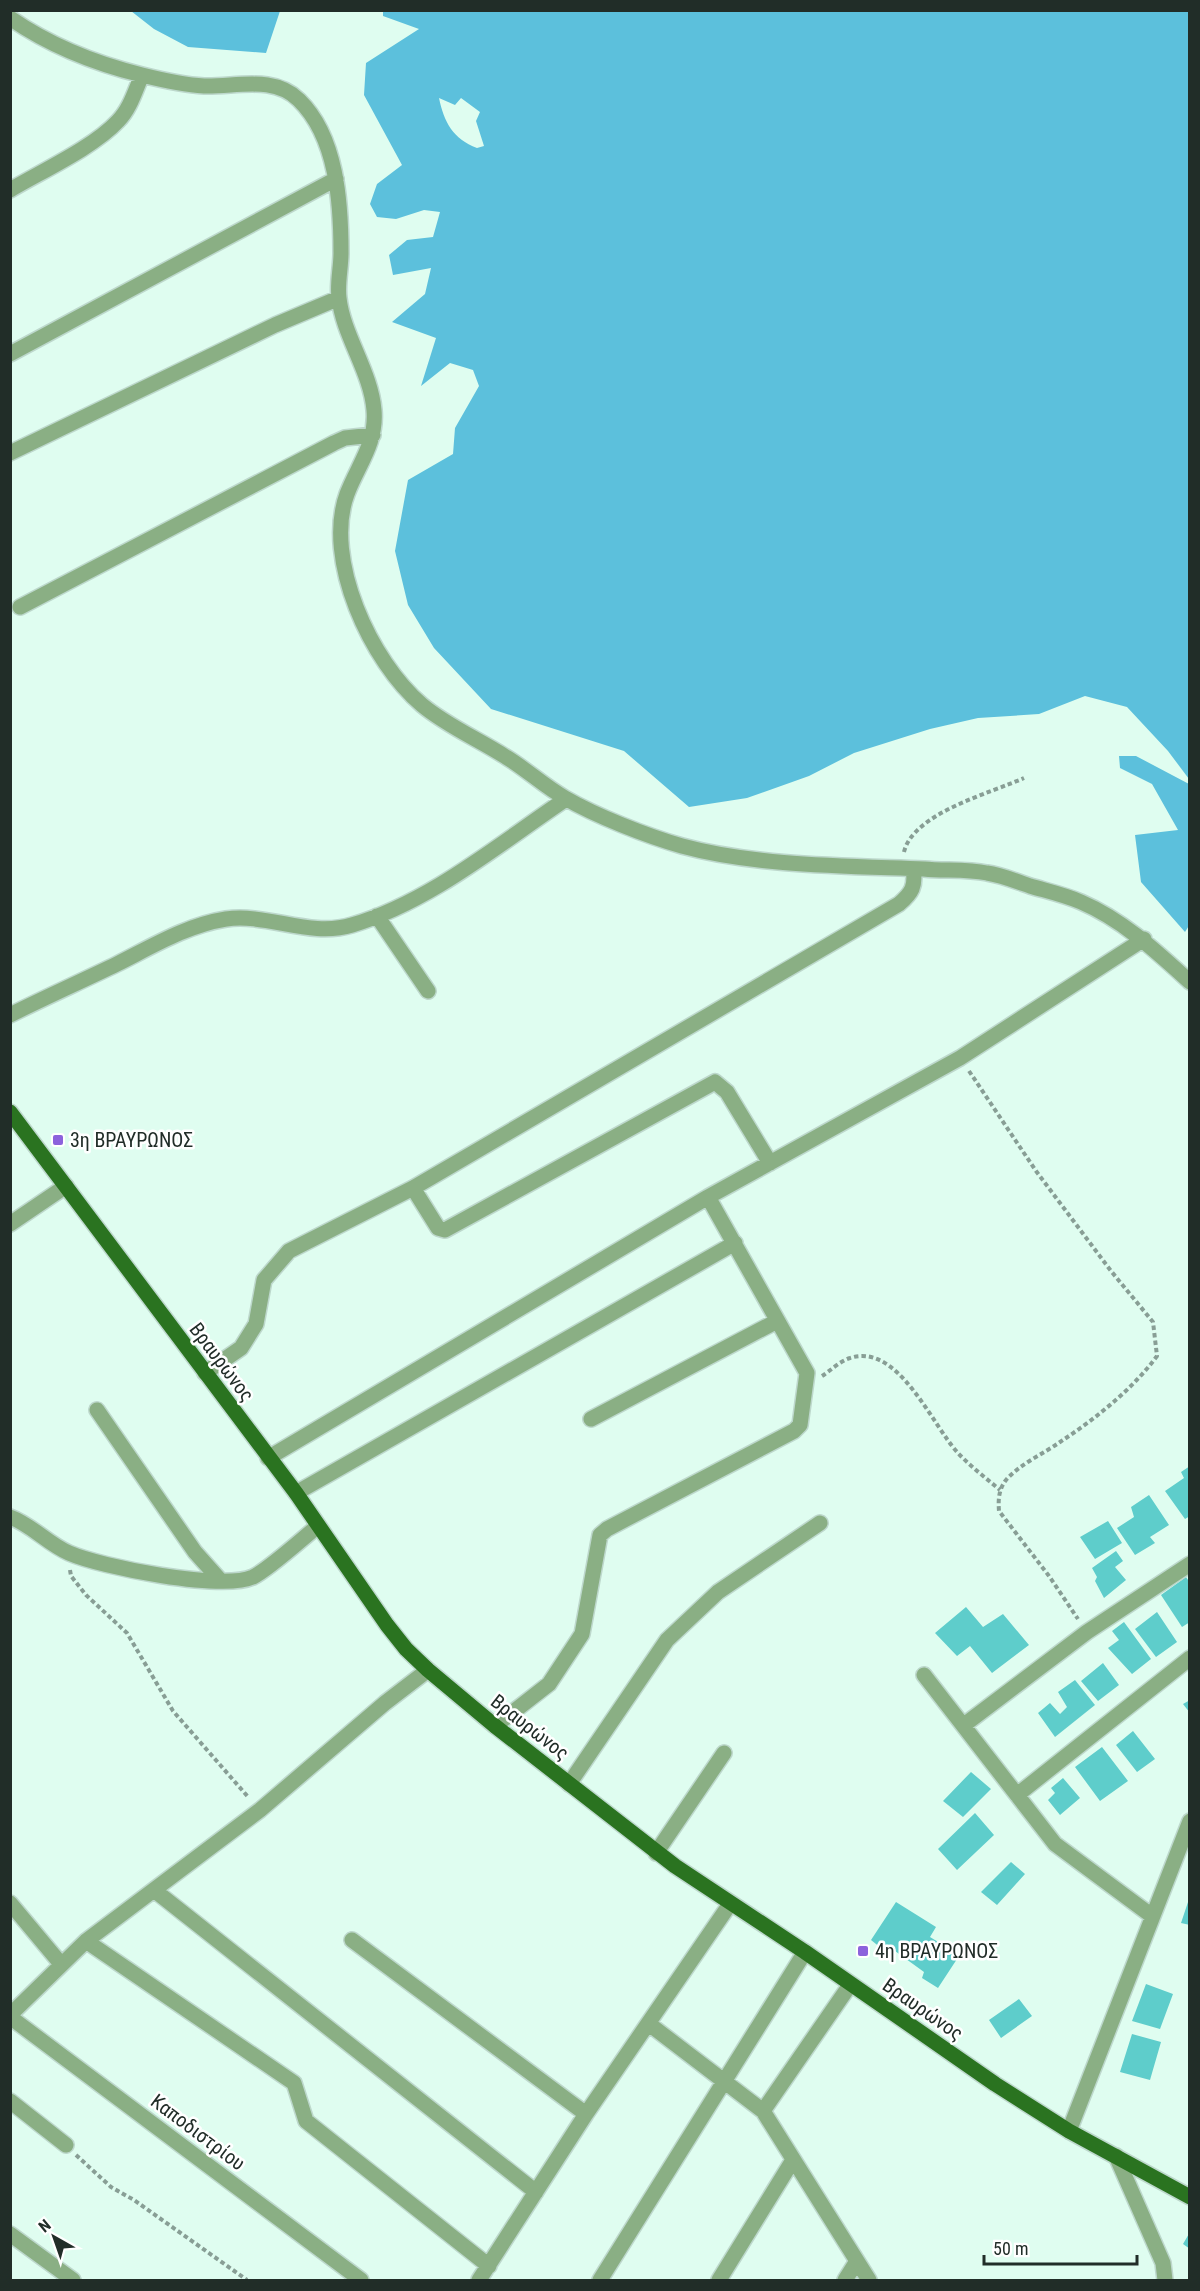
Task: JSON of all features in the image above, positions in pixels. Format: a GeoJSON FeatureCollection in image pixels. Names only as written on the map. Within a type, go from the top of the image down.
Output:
{"type":"FeatureCollection","features":[{"type":"Feature","properties":{"kind":"main road","name":"Βραυρώνος"},"geometry":{"type":"LineString","coordinates":[[10,1112],[296,1493],[387,1625],[406,1649],[428,1670],[656,1853],[730,1904],[805,1952],[995,2084],[1069,2131],[1188,2192]]}},
{"type":"Feature","properties":{"kind":"street"},"geometry":{"type":"LineString","coordinates":[[10,18],[30,32],[64,48],[142,75],[201,86],[269,84],[286,89],[302,103],[314,121],[326,146],[336,179],[341,253],[339,298],[374,408],[373,435],[368,454],[347,495],[340,526],[341,557],[350,591],[380,652],[401,684],[420,704],[442,720],[508,758],[566,799],[683,847],[749,858],[988,873],[1083,903],[1144,939],[1190,982]]}},
{"type":"Feature","properties":{"kind":"street"},"geometry":{"type":"LineString","coordinates":[[10,190],[106,132],[120,120],[129,106],[142,75]]}},
{"type":"Feature","properties":{"kind":"street"},"geometry":{"type":"LineString","coordinates":[[10,354],[336,179]]}},
{"type":"Feature","properties":{"kind":"street"},"geometry":{"type":"LineString","coordinates":[[10,453],[275,326],[339,298]]}},
{"type":"Feature","properties":{"kind":"street"},"geometry":{"type":"LineString","coordinates":[[20,607],[334,443],[345,438],[373,435]]}},
{"type":"Feature","properties":{"kind":"street"},"geometry":{"type":"LineString","coordinates":[[10,1015],[183,932],[227,919],[275,921],[314,929],[336,930],[377,916],[424,893],[566,799]]}},
{"type":"Feature","properties":{"kind":"street"},"geometry":{"type":"LineString","coordinates":[[205,1373],[241,1348],[256,1324],[264,1280],[289,1251],[413,1188],[899,904],[912,892],[915,881],[913,869]]}},
{"type":"Feature","properties":{"kind":"street"},"geometry":{"type":"LineString","coordinates":[[377,916],[429,991]]}},
{"type":"Feature","properties":{"kind":"street"},"geometry":{"type":"LineString","coordinates":[[268,1458],[708,1197],[960,1058],[1144,939]]}},
{"type":"Feature","properties":{"kind":"street"},"geometry":{"type":"LineString","coordinates":[[413,1188],[438,1228],[445,1230],[715,1082],[728,1092],[770,1163]]}},
{"type":"Feature","properties":{"kind":"street"},"geometry":{"type":"LineString","coordinates":[[10,1224],[66,1186]]}},
{"type":"Feature","properties":{"kind":"street"},"geometry":{"type":"LineString","coordinates":[[495,1726],[549,1684],[582,1634],[600,1536],[607,1529],[794,1431],[800,1425],[807,1387],[807,1372],[708,1197]]}},
{"type":"Feature","properties":{"kind":"street"},"geometry":{"type":"LineString","coordinates":[[296,1493],[735,1243]]}},
{"type":"Feature","properties":{"kind":"street"},"geometry":{"type":"LineString","coordinates":[[591,1419],[777,1321]]}},
{"type":"Feature","properties":{"kind":"street"},"geometry":{"type":"LineString","coordinates":[[97,1410],[195,1552],[220,1580]]}},
{"type":"Feature","properties":{"kind":"street"},"geometry":{"type":"LineString","coordinates":[[10,1517],[68,1553],[144,1573],[169,1575],[196,1581],[252,1577],[318,1526]]}},
{"type":"Feature","properties":{"kind":"street"},"geometry":{"type":"LineString","coordinates":[[569,1784],[666,1640],[718,1592],[820,1523]]}},
{"type":"Feature","properties":{"kind":"street"},"geometry":{"type":"LineString","coordinates":[[964,1725],[1087,1632],[1190,1564]]}},
{"type":"Feature","properties":{"kind":"street"},"geometry":{"type":"LineString","coordinates":[[1017,1795],[1190,1658]]}},
{"type":"Feature","properties":{"kind":"street"},"geometry":{"type":"LineString","coordinates":[[10,2016],[86,1941],[260,1810],[385,1703],[428,1670]]}},
{"type":"Feature","properties":{"kind":"street"},"geometry":{"type":"LineString","coordinates":[[924,1675],[1055,1844],[1152,1916]]}},
{"type":"Feature","properties":{"kind":"street"},"geometry":{"type":"LineString","coordinates":[[656,1853],[724,1753]]}},
{"type":"Feature","properties":{"kind":"street"},"geometry":{"type":"LineString","coordinates":[[1069,2131],[1190,1821]]}},
{"type":"Feature","properties":{"kind":"street"},"geometry":{"type":"LineString","coordinates":[[154,1890],[536,2192]]}},
{"type":"Feature","properties":{"kind":"street"},"geometry":{"type":"LineString","coordinates":[[10,1903],[61,1964]]}},
{"type":"Feature","properties":{"kind":"street"},"geometry":{"type":"LineString","coordinates":[[479,2280],[586,2114],[650,2024],[730,1904]]}},
{"type":"Feature","properties":{"kind":"street"},"geometry":{"type":"LineString","coordinates":[[352,1940],[586,2114]]}},
{"type":"Feature","properties":{"kind":"street"},"geometry":{"type":"LineString","coordinates":[[86,1941],[294,2083],[306,2121],[489,2266]]}},
{"type":"Feature","properties":{"kind":"street"},"geometry":{"type":"LineString","coordinates":[[600,2280],[805,1952]]}},
{"type":"Feature","properties":{"kind":"street"},"geometry":{"type":"LineString","coordinates":[[763,2111],[850,1985]]}},
{"type":"Feature","properties":{"kind":"street","name":"Καποδιστρίου"},"geometry":{"type":"LineString","coordinates":[[10,2016],[361,2280]]}},
{"type":"Feature","properties":{"kind":"street"},"geometry":{"type":"LineString","coordinates":[[650,2024],[763,2111],[869,2280]]}},
{"type":"Feature","properties":{"kind":"street"},"geometry":{"type":"LineString","coordinates":[[10,2101],[66,2145]]}},
{"type":"Feature","properties":{"kind":"street"},"geometry":{"type":"LineString","coordinates":[[1116,2156],[1163,2263],[1165,2280]]}},
{"type":"Feature","properties":{"kind":"street"},"geometry":{"type":"LineString","coordinates":[[718,2280],[793,2160]]}},
{"type":"Feature","properties":{"kind":"street"},"geometry":{"type":"LineString","coordinates":[[10,2234],[73,2280]]}},
{"type":"Feature","properties":{"kind":"street"},"geometry":{"type":"LineString","coordinates":[[845,2280],[857,2261]]}},
{"type":"Feature","properties":{"kind":"path"},"geometry":{"type":"LineString","coordinates":[[913,869],[902,858],[906,842],[917,830],[943,812],[1024,778]]}},
{"type":"Feature","properties":{"kind":"path"},"geometry":{"type":"LineString","coordinates":[[960,1058],[1036,1171],[1111,1271],[1153,1322],[1157,1356],[1143,1375],[1062,1441],[1018,1469],[1006,1480],[1000,1490],[999,1510],[1049,1576],[1087,1632]]}},
{"type":"Feature","properties":{"kind":"path"},"geometry":{"type":"LineString","coordinates":[[807,1387],[850,1358],[868,1357],[886,1363],[914,1391],[958,1453],[1000,1490]]}},
{"type":"Feature","properties":{"kind":"path"},"geometry":{"type":"LineString","coordinates":[[68,1553],[71,1576],[86,1595],[127,1633],[173,1710],[260,1810]]}},
{"type":"Feature","properties":{"kind":"path"},"geometry":{"type":"LineString","coordinates":[[66,2145],[111,2187],[144,2206],[247,2280]]}},
{"type":"Feature","properties":{"kind":"water"},"geometry":{"type":"Polygon","coordinates":[[[131,11],[280,11],[266,53],[188,47],[154,29],[131,11]]]}},
{"type":"Feature","properties":{"kind":"water"},"geometry":{"type":"Polygon","coordinates":[[[383,11],[1189,11],[1189,779],[1168,751],[1127,707],[1085,696],[1039,714],[978,718],[930,729],[854,753],[809,776],[747,798],[689,807],[624,751],[491,709],[434,648],[408,605],[395,551],[408,480],[453,454],[455,428],[479,386],[473,370],[450,363],[421,386],[436,338],[392,322],[425,294],[431,268],[393,275],[389,255],[407,240],[433,237],[440,212],[424,210],[396,219],[377,217],[370,204],[377,184],[402,165],[364,95],[366,63],[419,29],[383,16],[383,11]],[[439,98],[447,122],[456,135],[477,148],[484,146],[476,121],[480,112],[461,98],[455,105],[439,98]]]}},
{"type":"Feature","properties":{"kind":"water"},"geometry":{"type":"Polygon","coordinates":[[[1119,756],[1136,756],[1189,784],[1190,924],[1185,932],[1141,882],[1135,835],[1178,830],[1152,784],[1120,768],[1119,756]]]}},
{"type":"Feature","properties":{"kind":"building"},"geometry":{"type":"Polygon","coordinates":[[[1190,1466],[1190,1516],[1185,1519],[1165,1491],[1184,1478],[1181,1472],[1190,1466]]]}},
{"type":"Feature","properties":{"kind":"building"},"geometry":{"type":"Polygon","coordinates":[[[1149,1495],[1169,1525],[1150,1537],[1155,1543],[1135,1555],[1117,1528],[1134,1517],[1131,1507],[1149,1495]]]}},
{"type":"Feature","properties":{"kind":"building"},"geometry":{"type":"Polygon","coordinates":[[[1108,1521],[1122,1543],[1095,1559],[1080,1537],[1108,1521]]]}},
{"type":"Feature","properties":{"kind":"building"},"geometry":{"type":"Polygon","coordinates":[[[1116,1551],[1123,1561],[1115,1567],[1126,1580],[1104,1598],[1095,1581],[1097,1577],[1092,1568],[1116,1551]]]}},
{"type":"Feature","properties":{"kind":"building"},"geometry":{"type":"Polygon","coordinates":[[[1186,1577],[1190,1583],[1190,1622],[1182,1627],[1161,1595],[1186,1577]]]}},
{"type":"Feature","properties":{"kind":"building"},"geometry":{"type":"Polygon","coordinates":[[[966,1607],[983,1627],[1003,1614],[1029,1645],[992,1673],[970,1646],[957,1656],[935,1633],[966,1607]]]}},
{"type":"Feature","properties":{"kind":"building"},"geometry":{"type":"Polygon","coordinates":[[[1157,1612],[1177,1642],[1156,1657],[1135,1629],[1157,1612]]]}},
{"type":"Feature","properties":{"kind":"building"},"geometry":{"type":"Polygon","coordinates":[[[1124,1622],[1151,1659],[1132,1674],[1108,1648],[1119,1640],[1112,1631],[1124,1622]]]}},
{"type":"Feature","properties":{"kind":"building"},"geometry":{"type":"Polygon","coordinates":[[[1103,1663],[1119,1685],[1098,1701],[1081,1681],[1103,1663]]]}},
{"type":"Feature","properties":{"kind":"building"},"geometry":{"type":"Polygon","coordinates":[[[1075,1680],[1095,1705],[1055,1737],[1038,1713],[1050,1703],[1060,1714],[1067,1707],[1058,1692],[1075,1680]]]}},
{"type":"Feature","properties":{"kind":"building"},"geometry":{"type":"Polygon","coordinates":[[[1190,1700],[1190,1713],[1183,1704],[1190,1700]]]}},
{"type":"Feature","properties":{"kind":"building"},"geometry":{"type":"Polygon","coordinates":[[[1133,1731],[1155,1759],[1137,1772],[1116,1745],[1133,1731]]]}},
{"type":"Feature","properties":{"kind":"building"},"geometry":{"type":"Polygon","coordinates":[[[1102,1747],[1128,1781],[1100,1801],[1075,1767],[1102,1747]]]}},
{"type":"Feature","properties":{"kind":"building"},"geometry":{"type":"Polygon","coordinates":[[[971,1772],[991,1789],[963,1817],[943,1801],[971,1772]]]}},
{"type":"Feature","properties":{"kind":"building"},"geometry":{"type":"Polygon","coordinates":[[[1063,1778],[1080,1798],[1060,1815],[1048,1800],[1055,1793],[1051,1788],[1063,1778]]]}},
{"type":"Feature","properties":{"kind":"building"},"geometry":{"type":"Polygon","coordinates":[[[975,1813],[994,1835],[957,1870],[938,1849],[975,1813]]]}},
{"type":"Feature","properties":{"kind":"building"},"geometry":{"type":"Polygon","coordinates":[[[1011,1862],[1025,1874],[997,1905],[981,1892],[1011,1862]]]}},
{"type":"Feature","properties":{"kind":"building"},"geometry":{"type":"Polygon","coordinates":[[[1190,1899],[1190,1925],[1181,1923],[1190,1899]]]}},
{"type":"Feature","properties":{"kind":"building"},"geometry":{"type":"Polygon","coordinates":[[[896,1902],[936,1927],[930,1937],[953,1951],[957,1959],[938,1988],[922,1978],[924,1972],[895,1951],[891,1956],[871,1940],[896,1902]]]}},
{"type":"Feature","properties":{"kind":"building"},"geometry":{"type":"Polygon","coordinates":[[[1146,1984],[1173,1994],[1160,2029],[1132,2021],[1146,1984]]]}},
{"type":"Feature","properties":{"kind":"building"},"geometry":{"type":"Polygon","coordinates":[[[1019,1999],[1032,2016],[1001,2038],[989,2020],[1019,1999]]]}},
{"type":"Feature","properties":{"kind":"building"},"geometry":{"type":"Polygon","coordinates":[[[1132,2034],[1161,2042],[1150,2080],[1120,2072],[1132,2034]]]}},
{"type":"Feature","properties":{"kind":"building"},"geometry":{"type":"Polygon","coordinates":[[[1190,2232],[1190,2249],[1183,2244],[1190,2232]]]}},
{"type":"Feature","properties":{"kind":"place","name":"3η ΒΡΑΥΡΩΝΟΣ"},"geometry":{"type":"Point","coordinates":[58,1140]}},
{"type":"Feature","properties":{"kind":"place","name":"4η ΒΡΑΥΡΩΝΟΣ"},"geometry":{"type":"Point","coordinates":[863,1951]}}]}
